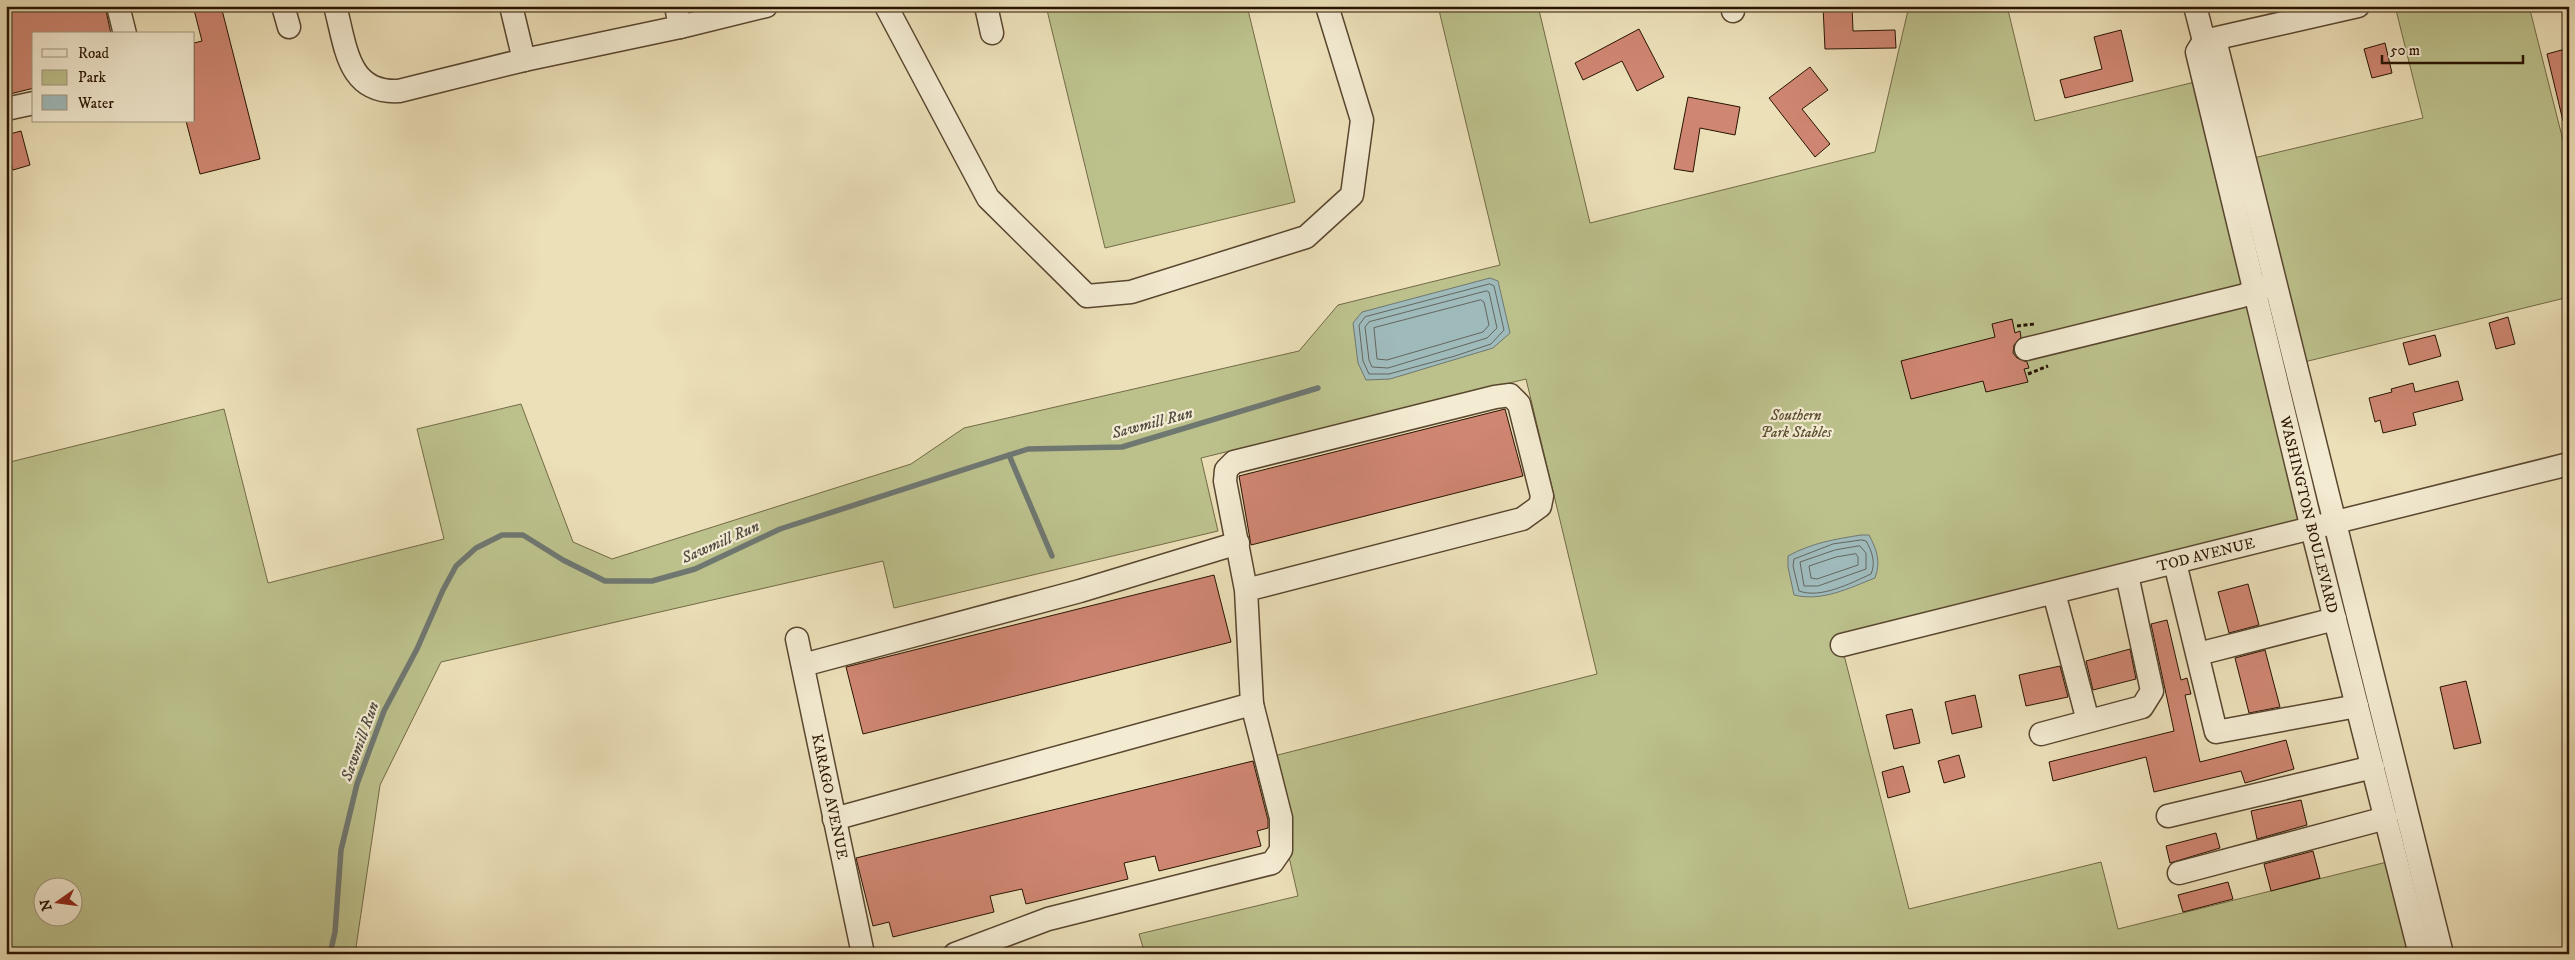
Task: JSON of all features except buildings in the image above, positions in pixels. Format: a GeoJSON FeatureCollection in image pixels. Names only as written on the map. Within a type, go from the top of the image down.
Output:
{"type":"FeatureCollection","features":[{"type":"Feature","properties":{"kind":"street"},"geometry":{"type":"LineString","coordinates":[[118,6],[124,32]]}},
{"type":"Feature","properties":{"kind":"street"},"geometry":{"type":"LineString","coordinates":[[335,6],[352,67],[364,84],[382,92],[399,91],[524,60],[678,17],[766,6]]}},
{"type":"Feature","properties":{"kind":"street"},"geometry":{"type":"LineString","coordinates":[[510,6],[524,60]]}},
{"type":"Feature","properties":{"kind":"street"},"geometry":{"type":"LineString","coordinates":[[886,6],[988,198],[1087,296],[1131,292],[1306,237],[1352,196],[1362,120],[1327,6]]}},
{"type":"Feature","properties":{"kind":"street"},"geometry":{"type":"LineString","coordinates":[[986,6],[992,33]]}},
{"type":"Feature","properties":{"kind":"street","name":"WASHINGTON BOULEVARD"},"geometry":{"type":"LineString","coordinates":[[2195,6],[2204,41],[2197,52],[2214,130],[2312,529],[2420,954]]}},
{"type":"Feature","properties":{"kind":"street"},"geometry":{"type":"LineString","coordinates":[[2204,41],[2358,6]]}},
{"type":"Feature","properties":{"kind":"street","name":"WASHINGTON BOULEVARD"},"geometry":{"type":"LineString","coordinates":[[2204,41],[2217,48],[2442,954]]}},
{"type":"Feature","properties":{"kind":"street"},"geometry":{"type":"LineString","coordinates":[[6,109],[32,103]]}},
{"type":"Feature","properties":{"kind":"street"},"geometry":{"type":"LineString","coordinates":[[2026,349],[2242,296],[2254,290],[2276,284]]}},
{"type":"Feature","properties":{"kind":"street"},"geometry":{"type":"LineString","coordinates":[[954,954],[1048,919],[1272,863],[1281,850],[1281,818],[1252,704],[1246,590],[1225,481],[1226,470],[1234,462],[1495,396],[1510,395],[1519,404],[1542,496],[1540,506],[1522,518],[1246,590]]}},
{"type":"Feature","properties":{"kind":"street","name":"TOD AVENUE"},"geometry":{"type":"LineString","coordinates":[[1842,645],[2569,464]]}},
{"type":"Feature","properties":{"kind":"street"},"geometry":{"type":"LineString","coordinates":[[802,665],[1080,590],[1238,542]]}},
{"type":"Feature","properties":{"kind":"street"},"geometry":{"type":"LineString","coordinates":[[2175,563],[2216,732],[2357,706]]}},
{"type":"Feature","properties":{"kind":"street"},"geometry":{"type":"LineString","coordinates":[[2041,734],[2142,707],[2152,691],[2127,575]]}},
{"type":"Feature","properties":{"kind":"street"},"geometry":{"type":"LineString","coordinates":[[2054,593],[2088,721]]}},
{"type":"Feature","properties":{"kind":"street"},"geometry":{"type":"LineString","coordinates":[[2198,654],[2335,620]]}},
{"type":"Feature","properties":{"kind":"street","name":"KARAGO AVENUE"},"geometry":{"type":"LineString","coordinates":[[797,639],[863,954]]}},
{"type":"Feature","properties":{"kind":"street"},"geometry":{"type":"LineString","coordinates":[[834,819],[1252,704]]}},
{"type":"Feature","properties":{"kind":"street"},"geometry":{"type":"LineString","coordinates":[[2366,739],[2388,733]]}},
{"type":"Feature","properties":{"kind":"street"},"geometry":{"type":"LineString","coordinates":[[2168,816],[2372,767]]}},
{"type":"Feature","properties":{"kind":"street"},"geometry":{"type":"LineString","coordinates":[[2179,873],[2386,818]]}},
{"type":"Feature","properties":{"kind":"green space"},"geometry":{"type":"Polygon","coordinates":[[[1046,6],[1247,6],[1295,202],[1105,248],[1046,6]]]}},
{"type":"Feature","properties":{"kind":"green space","name":"Southern Park Stables"},"geometry":{"type":"Polygon","coordinates":[[[1438,6],[1538,6],[1590,223],[1875,152],[1909,6],[2007,6],[2035,121],[2203,80],[2245,160],[2423,118],[2395,6],[2529,6],[2569,164],[2569,297],[2296,364],[2442,954],[2312,530],[1843,651],[1909,909],[2101,862],[2118,929],[2387,862],[2410,954],[1145,954],[1139,934],[1298,896],[1266,758],[1597,674],[1526,379],[1201,458],[1218,531],[894,608],[883,561],[441,662],[380,785],[355,954],[6,954],[6,463],[224,409],[268,583],[444,539],[417,429],[521,404],[573,542],[612,559],[911,464],[964,428],[1299,351],[1338,305],[1500,265],[1438,6]]]}},
{"type":"Feature","properties":{"kind":"water"},"geometry":{"type":"Polygon","coordinates":[[[1490,278],[1498,281],[1510,333],[1493,348],[1390,379],[1366,380],[1358,363],[1353,323],[1362,312],[1490,278]]]}},
{"type":"Feature","properties":{"kind":"water"},"geometry":{"type":"Polygon","coordinates":[[[1869,535],[1876,551],[1878,567],[1875,578],[1835,593],[1815,597],[1794,595],[1788,567],[1788,556],[1815,545],[1869,535]]]}},
{"type":"Feature","properties":{"kind":"waterway","name":"Sawmill Run"},"geometry":{"type":"LineString","coordinates":[[330,954],[335,932],[341,850],[357,784],[384,711],[417,649],[443,590],[456,566],[476,548],[502,535],[523,535],[563,560],[605,581],[652,581],[695,569],[780,529],[1028,449],[1122,447],[1318,388]]}},
{"type":"Feature","properties":{"kind":"waterway"},"geometry":{"type":"LineString","coordinates":[[1009,455],[1052,556]]}}]}
